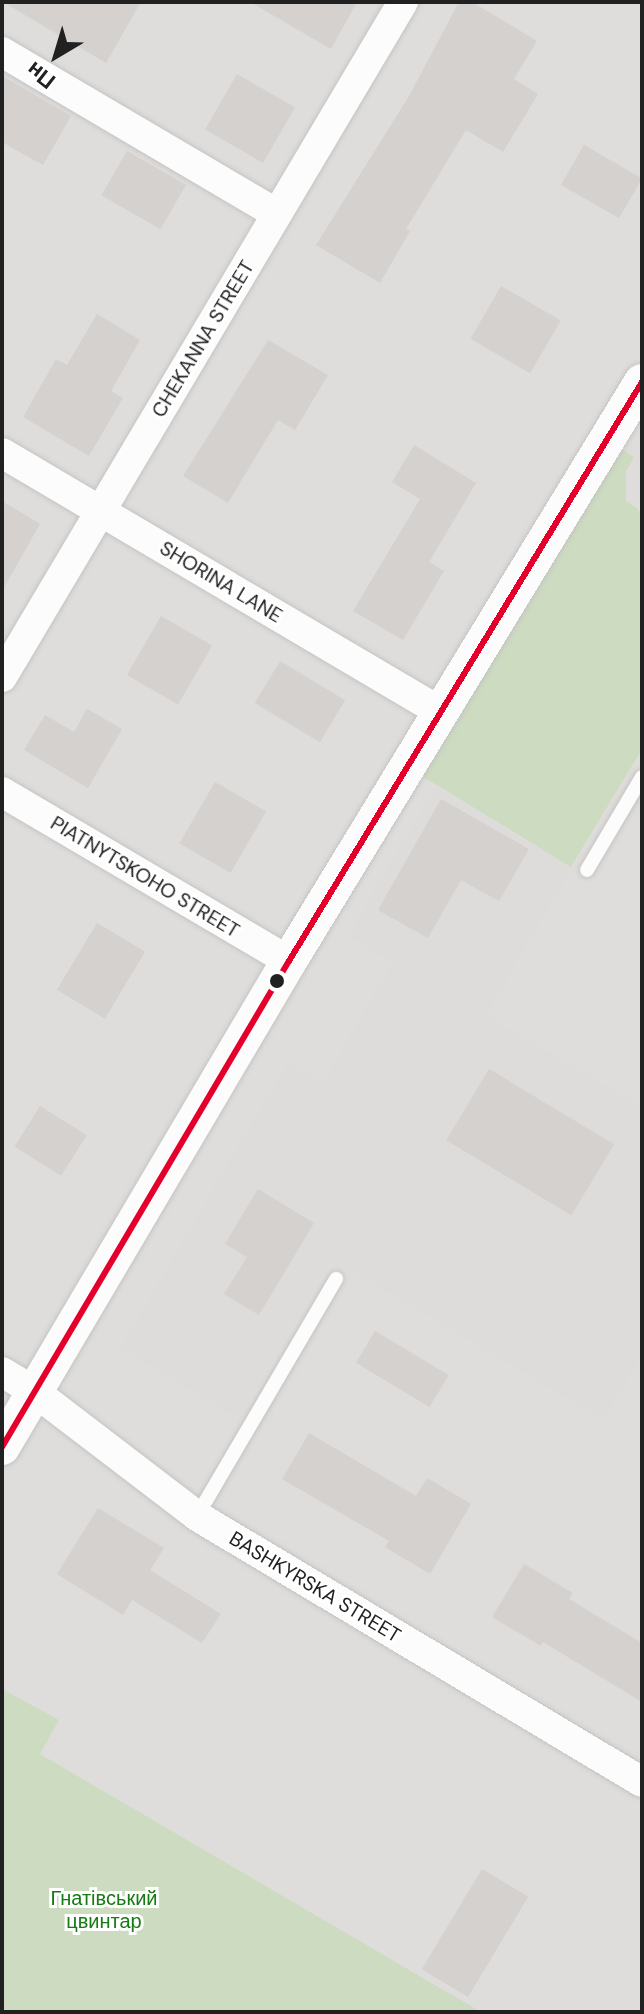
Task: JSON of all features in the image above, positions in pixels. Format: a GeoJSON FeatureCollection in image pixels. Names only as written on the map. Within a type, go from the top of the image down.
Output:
{"type":"FeatureCollection","features":[{"type":"Feature","properties":{"kind":"street","name":"CHEKANNA STREET"},"geometry":{"type":"LineString","coordinates":[[2,677],[403,2]]}},
{"type":"Feature","properties":{"kind":"street"},"geometry":{"type":"LineString","coordinates":[[2,52],[277,214]]}},
{"type":"Feature","properties":{"kind":"street"},"geometry":{"type":"LineString","coordinates":[[2,1447],[439,711],[632,422],[642,382]]}},
{"type":"Feature","properties":{"kind":"street","name":"SHORINA LANE"},"geometry":{"type":"LineString","coordinates":[[2,453],[439,711]]}},
{"type":"Feature","properties":{"kind":"street","name":"PIATNYTSKOHO STREET"},"geometry":{"type":"LineString","coordinates":[[2,792],[289,961]]}},
{"type":"Feature","properties":{"kind":"street","name":"BASHKYRSKA STREET"},"geometry":{"type":"LineString","coordinates":[[2,1372],[35,1392],[197,1516],[642,1782]]}},
{"type":"Feature","properties":{"kind":"lane"},"geometry":{"type":"LineString","coordinates":[[587,870],[642,777]]}},
{"type":"Feature","properties":{"kind":"lane"},"geometry":{"type":"LineString","coordinates":[[197,1516],[336,1279]]}},
{"type":"Feature","properties":{"kind":"shaded area"},"geometry":{"type":"Polygon","coordinates":[[[2,2],[642,2],[642,2012],[414,2012],[2,1754],[2,2]]]}},
{"type":"Feature","properties":{"kind":"shaded area"},"geometry":{"type":"Polygon","coordinates":[[[435,787],[572,868],[486,1015],[642,1107],[642,1355],[604,1420],[332,1259],[238,1418],[120,1348],[287,1063],[322,1083],[393,963],[348,936],[435,787]]]}},
{"type":"Feature","properties":{"kind":"green space"},"geometry":{"type":"Polygon","coordinates":[[[619,448],[634,457],[626,471],[626,501],[638,509],[642,519],[642,749],[571,867],[422,776],[619,448]]]}},
{"type":"Feature","properties":{"kind":"green space","name":"Гнатівський цвинтар"},"geometry":{"type":"Polygon","coordinates":[[[2,1689],[59,1720],[40,1754],[481,2012],[2,2012],[2,1689]]]}},
{"type":"Feature","properties":{"kind":"building"},"geometry":{"type":"Polygon","coordinates":[[[3,2],[141,2],[106,63],[3,2]]]}},
{"type":"Feature","properties":{"kind":"building"},"geometry":{"type":"Polygon","coordinates":[[[250,2],[357,2],[331,49],[250,2]]]}},
{"type":"Feature","properties":{"kind":"building"},"geometry":{"type":"Polygon","coordinates":[[[459,2],[472,2],[537,41],[514,79],[538,94],[503,152],[466,130],[406,229],[410,231],[380,283],[316,245],[409,96],[459,2]]]}},
{"type":"Feature","properties":{"kind":"building"},"geometry":{"type":"Polygon","coordinates":[[[237,74],[295,107],[263,163],[205,129],[237,74]]]}},
{"type":"Feature","properties":{"kind":"building"},"geometry":{"type":"Polygon","coordinates":[[[2,76],[71,116],[43,165],[2,142],[2,76]]]}},
{"type":"Feature","properties":{"kind":"building"},"geometry":{"type":"Polygon","coordinates":[[[584,145],[642,178],[619,218],[561,185],[584,145]]]}},
{"type":"Feature","properties":{"kind":"building"},"geometry":{"type":"Polygon","coordinates":[[[127,151],[186,185],[160,229],[102,195],[127,151]]]}},
{"type":"Feature","properties":{"kind":"building"},"geometry":{"type":"Polygon","coordinates":[[[501,286],[561,320],[530,373],[470,339],[501,286]]]}},
{"type":"Feature","properties":{"kind":"building"},"geometry":{"type":"Polygon","coordinates":[[[97,314],[140,340],[111,391],[123,398],[89,456],[23,417],[56,359],[67,365],[97,314]]]}},
{"type":"Feature","properties":{"kind":"building"},"geometry":{"type":"Polygon","coordinates":[[[268,340],[328,375],[295,430],[278,420],[228,503],[183,476],[268,340]]]}},
{"type":"Feature","properties":{"kind":"building"},"geometry":{"type":"Polygon","coordinates":[[[414,445],[476,483],[429,562],[444,571],[403,640],[353,611],[420,499],[392,482],[414,445]]]}},
{"type":"Feature","properties":{"kind":"building"},"geometry":{"type":"Polygon","coordinates":[[[2,501],[40,524],[2,591],[2,501]]]}},
{"type":"Feature","properties":{"kind":"building"},"geometry":{"type":"Polygon","coordinates":[[[161,616],[212,646],[178,704],[127,675],[161,616]]]}},
{"type":"Feature","properties":{"kind":"building"},"geometry":{"type":"Polygon","coordinates":[[[280,661],[345,700],[320,742],[255,703],[280,661]]]}},
{"type":"Feature","properties":{"kind":"building"},"geometry":{"type":"Polygon","coordinates":[[[87,709],[122,729],[88,788],[24,750],[45,715],[74,732],[87,709]]]}},
{"type":"Feature","properties":{"kind":"building"},"geometry":{"type":"Polygon","coordinates":[[[215,782],[266,812],[231,873],[180,843],[215,782]]]}},
{"type":"Feature","properties":{"kind":"building"},"geometry":{"type":"Polygon","coordinates":[[[441,799],[529,849],[499,901],[461,880],[428,938],[378,910],[441,799]]]}},
{"type":"Feature","properties":{"kind":"building"},"geometry":{"type":"Polygon","coordinates":[[[97,923],[145,952],[105,1019],[57,990],[97,923]]]}},
{"type":"Feature","properties":{"kind":"building"},"geometry":{"type":"Polygon","coordinates":[[[489,1069],[614,1144],[571,1215],[446,1140],[489,1069]]]}},
{"type":"Feature","properties":{"kind":"building"},"geometry":{"type":"Polygon","coordinates":[[[40,1106],[87,1135],[61,1176],[15,1147],[40,1106]]]}},
{"type":"Feature","properties":{"kind":"building"},"geometry":{"type":"Polygon","coordinates":[[[258,1189],[314,1223],[259,1315],[224,1294],[247,1257],[225,1244],[258,1189]]]}},
{"type":"Feature","properties":{"kind":"building"},"geometry":{"type":"Polygon","coordinates":[[[375,1331],[449,1375],[430,1407],[356,1363],[375,1331]]]}},
{"type":"Feature","properties":{"kind":"building"},"geometry":{"type":"Polygon","coordinates":[[[309,1433],[416,1496],[427,1478],[471,1504],[430,1574],[385,1547],[389,1541],[282,1479],[309,1433]]]}},
{"type":"Feature","properties":{"kind":"building"},"geometry":{"type":"Polygon","coordinates":[[[98,1508],[164,1548],[150,1570],[221,1614],[202,1643],[132,1600],[123,1615],[57,1574],[98,1508]]]}},
{"type":"Feature","properties":{"kind":"building"},"geometry":{"type":"Polygon","coordinates":[[[524,1564],[573,1593],[569,1599],[642,1643],[642,1702],[543,1642],[541,1646],[492,1617],[524,1564]]]}},
{"type":"Feature","properties":{"kind":"building"},"geometry":{"type":"Polygon","coordinates":[[[482,1869],[528,1897],[468,1997],[422,1969],[482,1869]]]}},
{"type":"Feature","properties":{"kind":"transit line"},"geometry":{"type":"LineString","coordinates":[[2,1447],[289,961],[642,382]]}}]}
